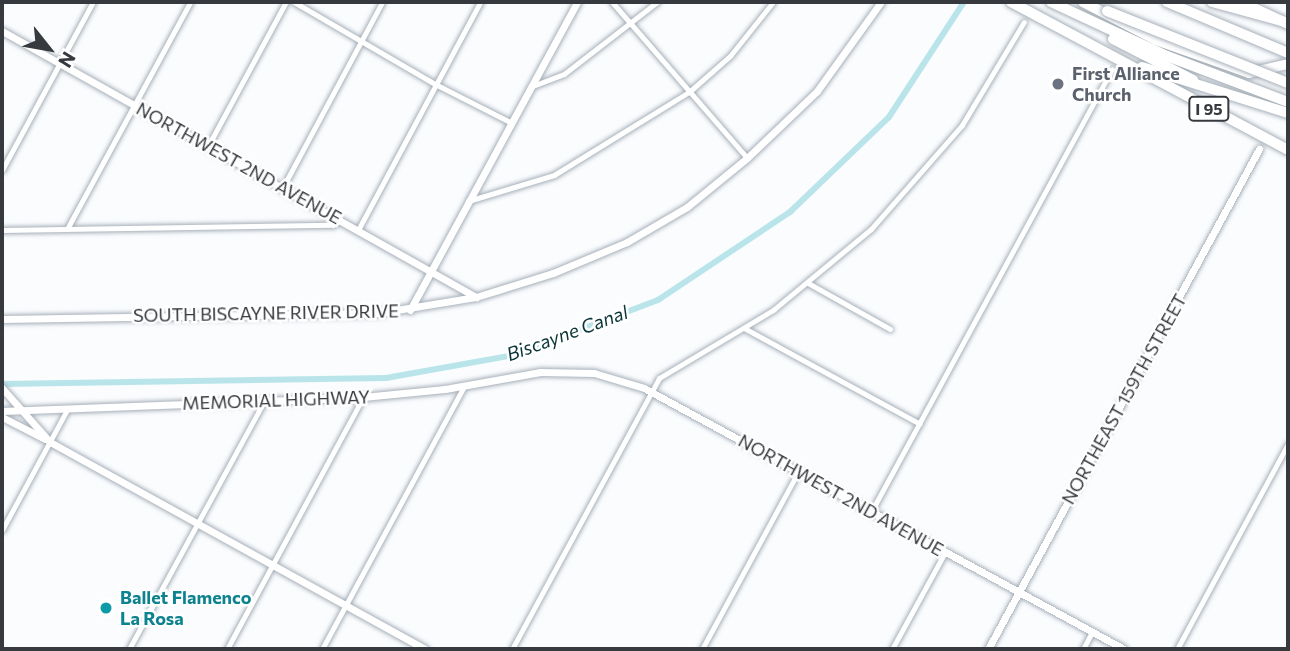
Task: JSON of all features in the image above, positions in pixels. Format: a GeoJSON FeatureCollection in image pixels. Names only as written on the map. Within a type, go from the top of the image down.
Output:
{"type":"FeatureCollection","features":[{"type":"Feature","properties":{"kind":"highway","name":"I 95"},"geometry":{"type":"LineString","coordinates":[[1011,2],[1288,150]]}},
{"type":"Feature","properties":{"kind":"highway"},"geometry":{"type":"LineString","coordinates":[[1045,2],[1210,88]]}},
{"type":"Feature","properties":{"kind":"highway"},"geometry":{"type":"LineString","coordinates":[[1051,2],[1119,35],[1218,69],[1250,76],[1288,71]]}},
{"type":"Feature","properties":{"kind":"highway"},"geometry":{"type":"LineString","coordinates":[[1085,2],[1288,83]]}},
{"type":"Feature","properties":{"kind":"highway"},"geometry":{"type":"LineString","coordinates":[[1085,2],[1125,26],[1288,102]]}},
{"type":"Feature","properties":{"kind":"highway"},"geometry":{"type":"LineString","coordinates":[[1167,2],[1288,53]]}},
{"type":"Feature","properties":{"kind":"highway"},"geometry":{"type":"LineString","coordinates":[[1212,2],[1285,23]]}},
{"type":"Feature","properties":{"kind":"highway"},"geometry":{"type":"LineString","coordinates":[[1241,2],[1285,23]]}},
{"type":"Feature","properties":{"kind":"highway"},"geometry":{"type":"LineString","coordinates":[[1026,10],[1164,77],[1210,88],[1288,113]]}},
{"type":"Feature","properties":{"kind":"highway"},"geometry":{"type":"LineString","coordinates":[[1218,69],[1249,73],[1288,64]]}},
{"type":"Feature","properties":{"kind":"street"},"geometry":{"type":"LineString","coordinates":[[2,170],[93,2]]}},
{"type":"Feature","properties":{"kind":"street"},"geometry":{"type":"LineString","coordinates":[[67,229],[190,2]]}},
{"type":"Feature","properties":{"kind":"street"},"geometry":{"type":"LineString","coordinates":[[208,146],[286,2]]}},
{"type":"Feature","properties":{"kind":"street"},"geometry":{"type":"LineString","coordinates":[[293,2],[435,84],[510,122]]}},
{"type":"Feature","properties":{"kind":"street"},"geometry":{"type":"LineString","coordinates":[[283,187],[383,2]]}},
{"type":"Feature","properties":{"kind":"street"},"geometry":{"type":"LineString","coordinates":[[358,230],[480,2]]}},
{"type":"Feature","properties":{"kind":"street"},"geometry":{"type":"LineString","coordinates":[[410,310],[577,2]]}},
{"type":"Feature","properties":{"kind":"street"},"geometry":{"type":"LineString","coordinates":[[612,2],[747,158]]}},
{"type":"Feature","properties":{"kind":"street"},"geometry":{"type":"LineString","coordinates":[[530,87],[564,74],[633,25],[657,2]]}},
{"type":"Feature","properties":{"kind":"street"},"geometry":{"type":"LineString","coordinates":[[468,201],[554,175],[689,92],[730,56],[773,2]]}},
{"type":"Feature","properties":{"kind":"street","name":"SOUTH BISCAYNE RIVER DRIVE"},"geometry":{"type":"LineString","coordinates":[[2,319],[410,310],[476,297],[553,273],[627,242],[687,207],[747,158],[817,91],[881,2]]}},
{"type":"Feature","properties":{"kind":"street"},"geometry":{"type":"LineString","coordinates":[[512,649],[651,392],[666,372],[744,328],[807,284],[864,236],[929,166],[974,107],[1024,22]]}},
{"type":"Feature","properties":{"kind":"street","name":"NORTHWEST 2ND AVENUE"},"geometry":{"type":"LineString","coordinates":[[2,31],[476,297]]}},
{"type":"Feature","properties":{"kind":"street"},"geometry":{"type":"LineString","coordinates":[[871,512],[1112,69]]}},
{"type":"Feature","properties":{"kind":"street","name":"NORTHEAST 159TH STREET"},"geometry":{"type":"LineString","coordinates":[[988,649],[1259,149]]}},
{"type":"Feature","properties":{"kind":"street"},"geometry":{"type":"LineString","coordinates":[[2,230],[333,225],[340,220]]}},
{"type":"Feature","properties":{"kind":"street"},"geometry":{"type":"LineString","coordinates":[[807,284],[890,329]]}},
{"type":"Feature","properties":{"kind":"street"},"geometry":{"type":"LineString","coordinates":[[744,328],[919,424]]}},
{"type":"Feature","properties":{"kind":"street","name":"NORTHWEST 2ND AVENUE"},"geometry":{"type":"LineString","coordinates":[[549,371],[594,373],[651,392],[1124,649]]}},
{"type":"Feature","properties":{"kind":"street","name":"MEMORIAL HIGHWAY"},"geometry":{"type":"LineString","coordinates":[[2,411],[363,397],[464,386],[549,371]]}},
{"type":"Feature","properties":{"kind":"street"},"geometry":{"type":"LineString","coordinates":[[322,649],[464,386]]}},
{"type":"Feature","properties":{"kind":"street"},"geometry":{"type":"LineString","coordinates":[[2,388],[50,442]]}},
{"type":"Feature","properties":{"kind":"street"},"geometry":{"type":"LineString","coordinates":[[227,649],[363,397]]}},
{"type":"Feature","properties":{"kind":"street"},"geometry":{"type":"LineString","coordinates":[[129,649],[265,399]]}},
{"type":"Feature","properties":{"kind":"street"},"geometry":{"type":"LineString","coordinates":[[2,530],[68,410]]}},
{"type":"Feature","properties":{"kind":"street"},"geometry":{"type":"LineString","coordinates":[[2,417],[425,649]]}},
{"type":"Feature","properties":{"kind":"street"},"geometry":{"type":"LineString","coordinates":[[1177,649],[1288,444]]}},
{"type":"Feature","properties":{"kind":"street"},"geometry":{"type":"LineString","coordinates":[[702,649],[799,472]]}},
{"type":"Feature","properties":{"kind":"street"},"geometry":{"type":"LineString","coordinates":[[892,649],[945,552]]}},
{"type":"Feature","properties":{"kind":"street"},"geometry":{"type":"LineString","coordinates":[[1083,649],[1092,632]]}},
{"type":"Feature","properties":{"kind":"waterway","name":"Biscayne Canal"},"geometry":{"type":"LineString","coordinates":[[2,384],[386,378],[514,355],[658,300],[790,212],[889,117],[964,2]]}},
{"type":"Feature","properties":{"kind":"place","name":"First Alliance Church"},"geometry":{"type":"Point","coordinates":[1058,84]}},
{"type":"Feature","properties":{"kind":"place","name":"Ballet Flamenco La Rosa"},"geometry":{"type":"Point","coordinates":[106,608]}}]}
